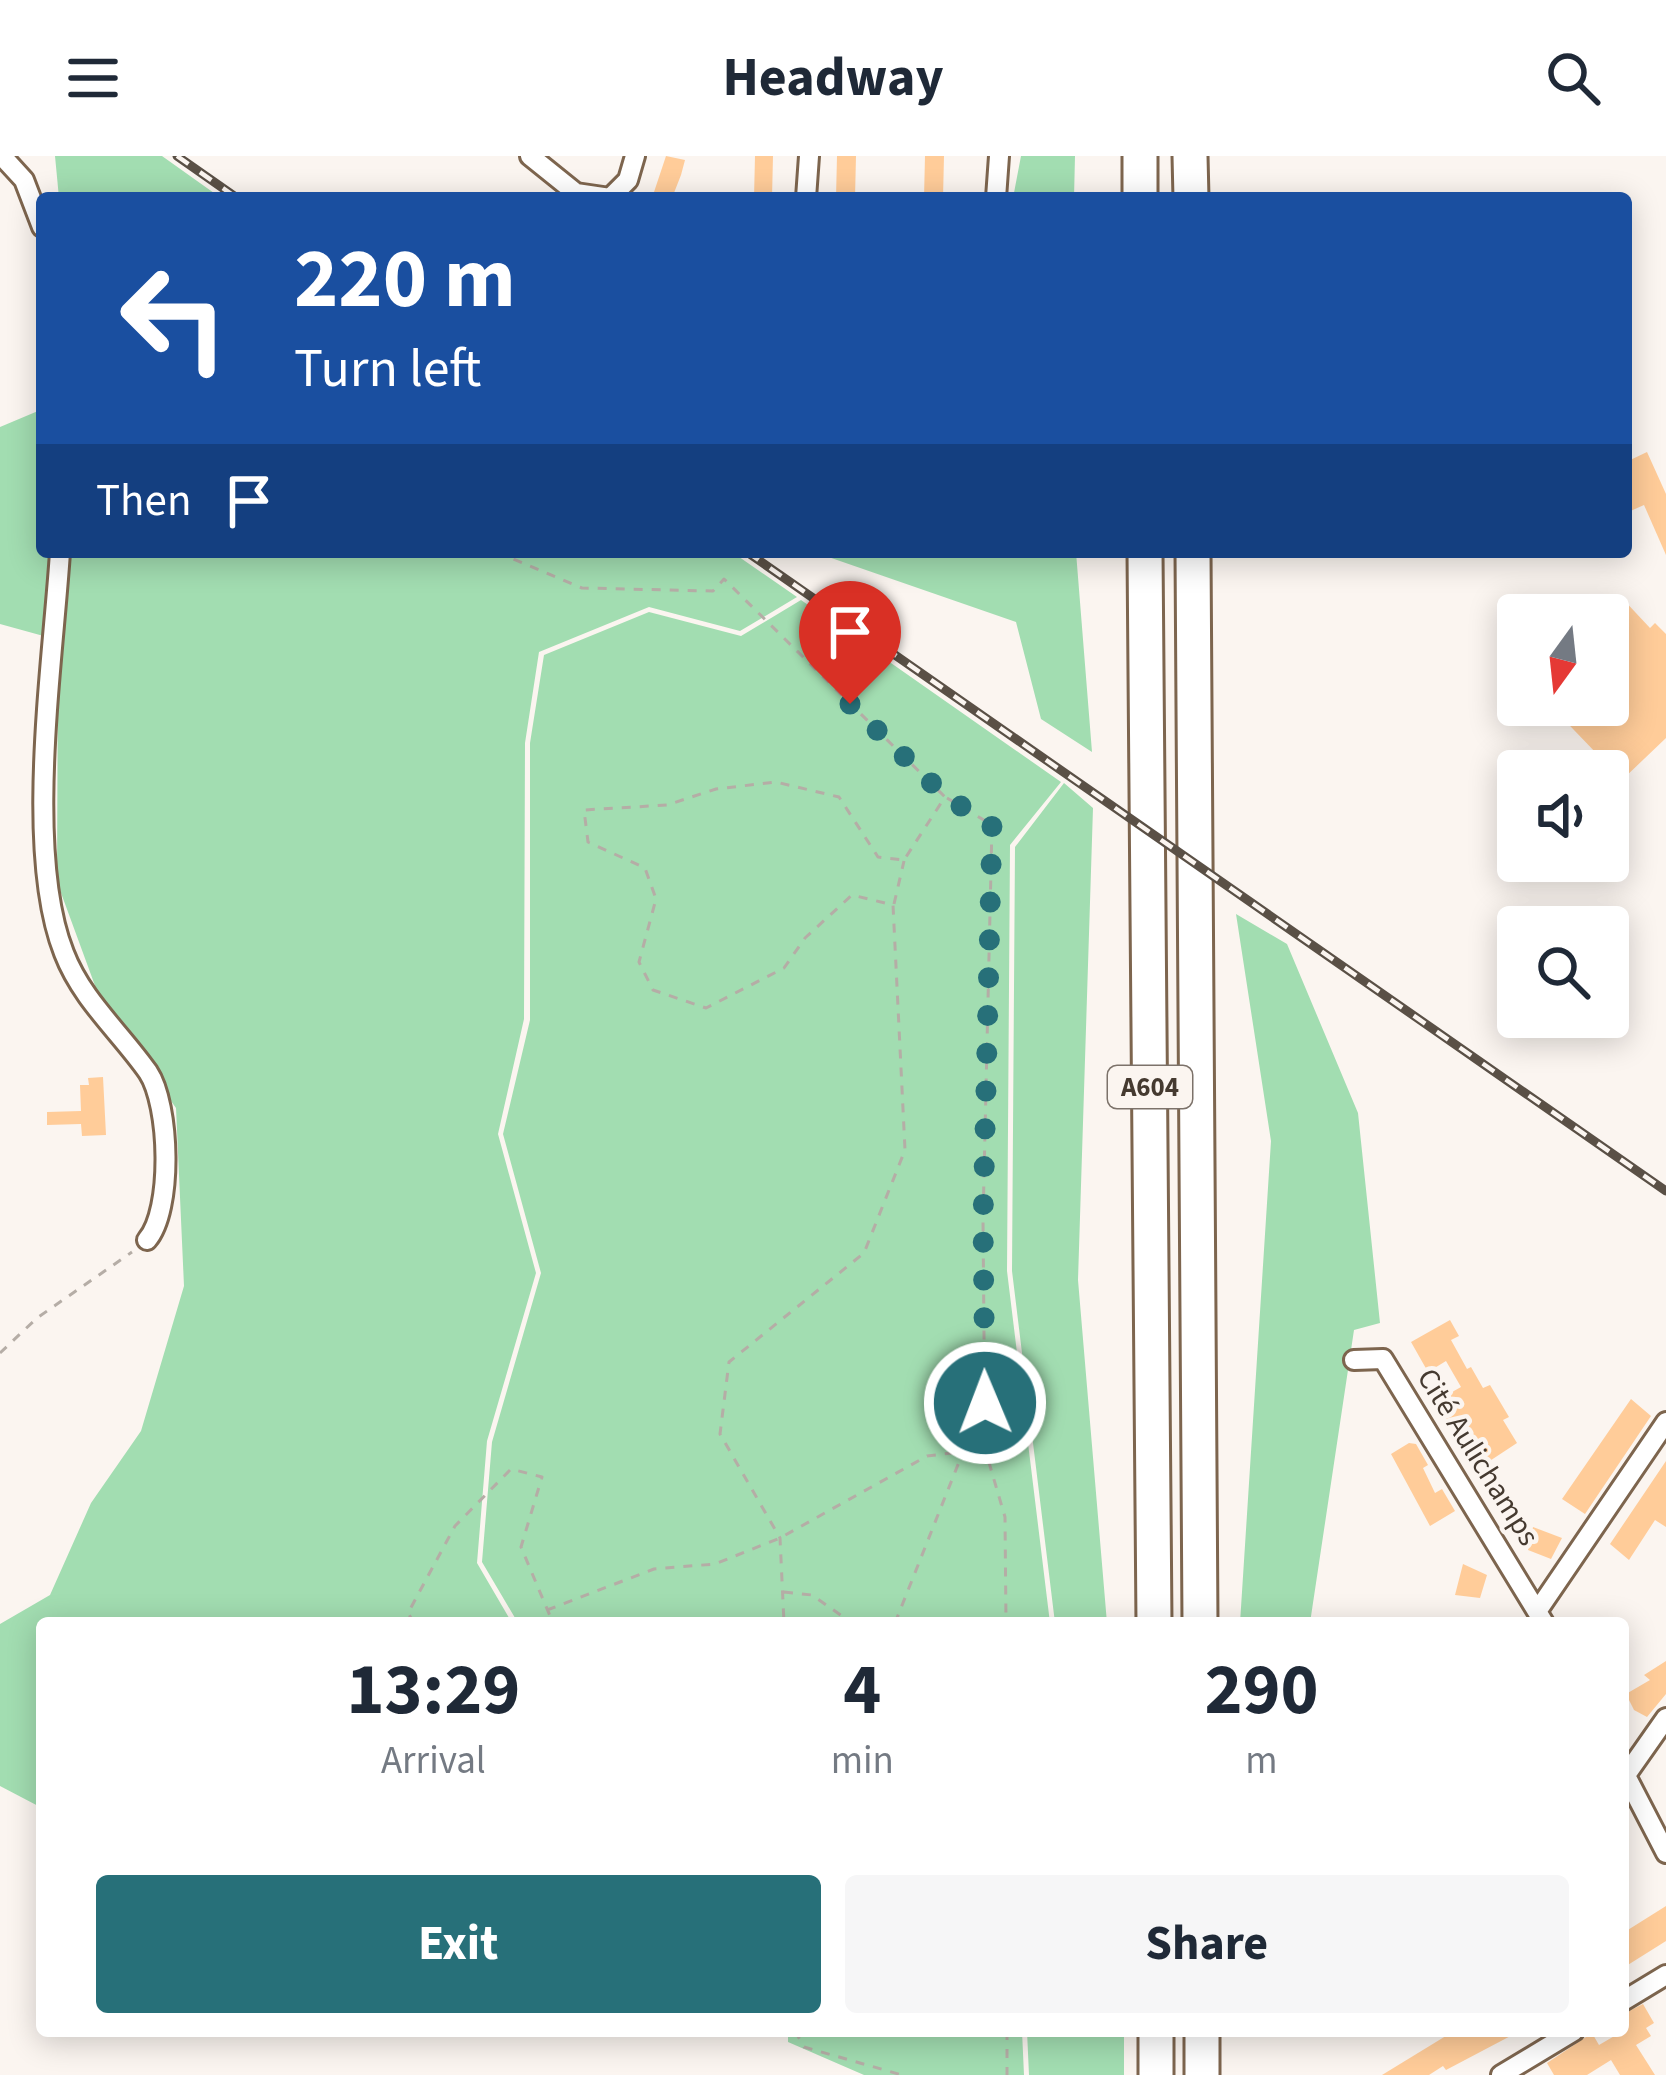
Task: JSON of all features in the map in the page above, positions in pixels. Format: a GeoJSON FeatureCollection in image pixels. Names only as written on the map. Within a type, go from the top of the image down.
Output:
{"type":"FeatureCollection","features":[{"type":"Feature","properties":{"kind":"highway"},"geometry":{"type":"LineString","coordinates":[[1140,156],[1141,192]]}},
{"type":"Feature","properties":{"kind":"highway"},"geometry":{"type":"LineString","coordinates":[[1190,156],[1190,192]]}},
{"type":"Feature","properties":{"kind":"highway","name":"A604"},"geometry":{"type":"LineString","coordinates":[[1144,558],[1154,1617]]}},
{"type":"Feature","properties":{"kind":"highway","name":"A604"},"geometry":{"type":"LineString","coordinates":[[1193,558],[1200,1617]]}},
{"type":"Feature","properties":{"kind":"highway"},"geometry":{"type":"LineString","coordinates":[[1156,2037],[1156,2075]]}},
{"type":"Feature","properties":{"kind":"highway"},"geometry":{"type":"LineString","coordinates":[[1202,2037],[1202,2075]]}},
{"type":"Feature","properties":{"kind":"street"},"geometry":{"type":"LineString","coordinates":[[2,156],[24,180],[36,211]]}},
{"type":"Feature","properties":{"kind":"street"},"geometry":{"type":"LineString","coordinates":[[530,156],[575,192]]}},
{"type":"Feature","properties":{"kind":"street"},"geometry":{"type":"LineString","coordinates":[[616,192],[628,181],[635,156]]}},
{"type":"Feature","properties":{"kind":"street"},"geometry":{"type":"LineString","coordinates":[[806,192],[809,156]]}},
{"type":"Feature","properties":{"kind":"street"},"geometry":{"type":"LineString","coordinates":[[996,192],[999,156]]}},
{"type":"Feature","properties":{"kind":"street"},"geometry":{"type":"LineString","coordinates":[[60,558],[45,762],[53,917],[64,955],[82,988],[151,1077],[165,1166],[161,1216],[148,1240]]}},
{"type":"Feature","properties":{"kind":"street","name":"Cité Aulichamps"},"geometry":{"type":"LineString","coordinates":[[1354,1360],[1383,1359],[1541,1617],[1666,1422]]}},
{"type":"Feature","properties":{"kind":"street"},"geometry":{"type":"LineString","coordinates":[[1629,1766],[1666,1718]]}},
{"type":"Feature","properties":{"kind":"street"},"geometry":{"type":"LineString","coordinates":[[1629,1782],[1666,1852]]}},
{"type":"Feature","properties":{"kind":"street"},"geometry":{"type":"LineString","coordinates":[[1629,1998],[1666,1976]]}},
{"type":"Feature","properties":{"kind":"street"},"geometry":{"type":"LineString","coordinates":[[1501,2075],[1564,2037]]}},
{"type":"Feature","properties":{"kind":"path"},"geometry":{"type":"LineString","coordinates":[[510,558],[582,588],[713,592],[724,579],[946,797],[992,825],[983,1220],[985,1449],[1005,1517],[1006,1617]]}},
{"type":"Feature","properties":{"kind":"path"},"geometry":{"type":"LineString","coordinates":[[893,905],[852,895],[805,938],[784,968],[706,1008],[653,990],[639,962],[656,899],[645,868],[588,842],[584,810],[667,806],[716,789],[776,782],[839,797],[878,857],[904,860]]}},
{"type":"Feature","properties":{"kind":"path"},"geometry":{"type":"LineString","coordinates":[[784,1617],[780,1538],[720,1434],[729,1362],[864,1252],[905,1150],[893,905],[904,860],[946,797]]}},
{"type":"Feature","properties":{"kind":"path"},"geometry":{"type":"LineString","coordinates":[[0,1353],[37,1318],[148,1240]]}},
{"type":"Feature","properties":{"kind":"path"},"geometry":{"type":"LineString","coordinates":[[548,1610],[654,1569],[715,1564],[780,1538],[927,1456],[985,1449]]}},
{"type":"Feature","properties":{"kind":"path"},"geometry":{"type":"LineString","coordinates":[[897,1617],[962,1452]]}},
{"type":"Feature","properties":{"kind":"path"},"geometry":{"type":"LineString","coordinates":[[410,1617],[408,1613],[455,1526],[511,1468],[542,1477],[521,1547],[551,1617]]}},
{"type":"Feature","properties":{"kind":"path"},"geometry":{"type":"LineString","coordinates":[[783,1592],[812,1595],[843,1617]]}},
{"type":"Feature","properties":{"kind":"path"},"geometry":{"type":"LineString","coordinates":[[798,2037],[804,2047],[902,2075]]}},
{"type":"Feature","properties":{"kind":"path"},"geometry":{"type":"LineString","coordinates":[[1006,2037],[1007,2075]]}},
{"type":"Feature","properties":{"kind":"green space"},"geometry":{"type":"Polygon","coordinates":[[[55,156],[162,156],[213,192],[58,192],[55,156]]]}},
{"type":"Feature","properties":{"kind":"green space"},"geometry":{"type":"Polygon","coordinates":[[[1021,156],[1075,156],[1074,192],[1014,192],[1021,156]]]}},
{"type":"Feature","properties":{"kind":"green space"},"geometry":{"type":"Polygon","coordinates":[[[36,412],[36,558],[741,558],[797,597],[740,631],[649,607],[539,652],[525,743],[524,1019],[498,1134],[536,1273],[487,1441],[477,1563],[508,1617],[36,1617],[36,1805],[0,1786],[0,1624],[50,1595],[91,1503],[141,1431],[184,1286],[176,1108],[101,1002],[57,882],[58,640],[0,624],[0,427],[36,412]]]}},
{"type":"Feature","properties":{"kind":"green space"},"geometry":{"type":"Polygon","coordinates":[[[831,558],[1076,558],[1092,752],[1041,719],[1016,622],[831,558]]]}},
{"type":"Feature","properties":{"kind":"green space"},"geometry":{"type":"Polygon","coordinates":[[[801,600],[1061,782],[1010,845],[1007,1271],[1049,1617],[514,1617],[482,1562],[492,1442],[541,1273],[503,1134],[530,1020],[530,743],[544,655],[649,612],[741,636],[801,600]]]}},
{"type":"Feature","properties":{"kind":"green space"},"geometry":{"type":"Polygon","coordinates":[[[1064,783],[1093,808],[1078,1280],[1106,1617],[1054,1617],[1012,1271],[1015,847],[1064,783]]]}},
{"type":"Feature","properties":{"kind":"green space"},"geometry":{"type":"Polygon","coordinates":[[[1236,914],[1287,944],[1358,1113],[1380,1323],[1354,1330],[1311,1617],[1240,1617],[1271,1141],[1236,914]]]}},
{"type":"Feature","properties":{"kind":"green space"},"geometry":{"type":"Polygon","coordinates":[[[788,2037],[1022,2037],[1024,2075],[864,2075],[788,2042],[788,2037]]]}},
{"type":"Feature","properties":{"kind":"green space"},"geometry":{"type":"Polygon","coordinates":[[[1027,2037],[1124,2037],[1124,2075],[1029,2075],[1027,2037]]]}},
{"type":"Feature","properties":{"kind":"building"},"geometry":{"type":"Polygon","coordinates":[[[666,156],[685,160],[674,192],[654,192],[666,156]]]}},
{"type":"Feature","properties":{"kind":"building"},"geometry":{"type":"Polygon","coordinates":[[[755,156],[773,156],[772,192],[754,192],[755,156]]]}},
{"type":"Feature","properties":{"kind":"building"},"geometry":{"type":"Polygon","coordinates":[[[837,156],[856,156],[855,192],[836,192],[837,156]]]}},
{"type":"Feature","properties":{"kind":"building"},"geometry":{"type":"Polygon","coordinates":[[[925,156],[944,156],[943,192],[924,192],[925,156]]]}},
{"type":"Feature","properties":{"kind":"building"},"geometry":{"type":"Polygon","coordinates":[[[1647,452],[1666,494],[1666,555],[1644,505],[1632,510],[1632,459],[1647,452]]]}},
{"type":"Feature","properties":{"kind":"building"},"geometry":{"type":"Polygon","coordinates":[[[1629,606],[1650,628],[1655,623],[1666,634],[1666,738],[1629,773],[1629,750],[1593,750],[1570,726],[1629,726],[1629,606]]]}},
{"type":"Feature","properties":{"kind":"building"},"geometry":{"type":"Polygon","coordinates":[[[103,1077],[106,1135],[82,1136],[81,1124],[47,1125],[47,1112],[81,1111],[80,1085],[89,1085],[88,1078],[103,1077]]]}},
{"type":"Feature","properties":{"kind":"building"},"geometry":{"type":"Polygon","coordinates":[[[1450,1320],[1459,1336],[1451,1340],[1483,1388],[1490,1385],[1509,1417],[1503,1420],[1517,1443],[1476,1470],[1436,1401],[1461,1387],[1446,1361],[1428,1372],[1411,1342],[1450,1320]]]}},
{"type":"Feature","properties":{"kind":"building"},"geometry":{"type":"Polygon","coordinates":[[[1631,1399],[1651,1416],[1585,1514],[1562,1499],[1631,1399]]]}},
{"type":"Feature","properties":{"kind":"building"},"geometry":{"type":"Polygon","coordinates":[[[1416,1444],[1428,1465],[1423,1468],[1435,1493],[1442,1489],[1455,1511],[1430,1526],[1391,1454],[1416,1444]]]}},
{"type":"Feature","properties":{"kind":"building"},"geometry":{"type":"Polygon","coordinates":[[[1666,1461],[1666,1527],[1655,1520],[1629,1560],[1610,1544],[1666,1461]]]}},
{"type":"Feature","properties":{"kind":"building"},"geometry":{"type":"Polygon","coordinates":[[[1533,1527],[1562,1538],[1551,1559],[1528,1550],[1533,1527]]]}},
{"type":"Feature","properties":{"kind":"building"},"geometry":{"type":"Polygon","coordinates":[[[1463,1564],[1487,1575],[1480,1598],[1455,1595],[1463,1564]]]}},
{"type":"Feature","properties":{"kind":"building"},"geometry":{"type":"Polygon","coordinates":[[[1666,1661],[1666,1694],[1647,1717],[1634,1710],[1629,1700],[1629,1692],[1650,1680],[1644,1675],[1666,1661]]]}},
{"type":"Feature","properties":{"kind":"building"},"geometry":{"type":"Polygon","coordinates":[[[1666,1906],[1666,1941],[1629,1964],[1629,1929],[1666,1906]]]}},
{"type":"Feature","properties":{"kind":"building"},"geometry":{"type":"Polygon","coordinates":[[[1643,2004],[1654,2023],[1646,2028],[1651,2036],[1636,2045],[1655,2075],[1620,2075],[1611,2060],[1587,2075],[1554,2075],[1547,2063],[1586,2037],[1594,2037],[1599,2045],[1613,2037],[1629,2037],[1629,2011],[1643,2004]]]}},
{"type":"Feature","properties":{"kind":"building"},"geometry":{"type":"Polygon","coordinates":[[[1444,2037],[1509,2037],[1446,2070],[1443,2066],[1429,2075],[1382,2075],[1444,2037]]]}},
{"type":"Feature","properties":{"kind":"railway"},"geometry":{"type":"LineString","coordinates":[[177,156],[228,192]]}},
{"type":"Feature","properties":{"kind":"railway"},"geometry":{"type":"LineString","coordinates":[[756,558],[1666,1191]]}},
{"type":"Feature","properties":{"kind":"route"},"geometry":{"type":"LineString","coordinates":[[850,704],[946,797],[992,825],[983,1220],[985,1403]]}}]}
